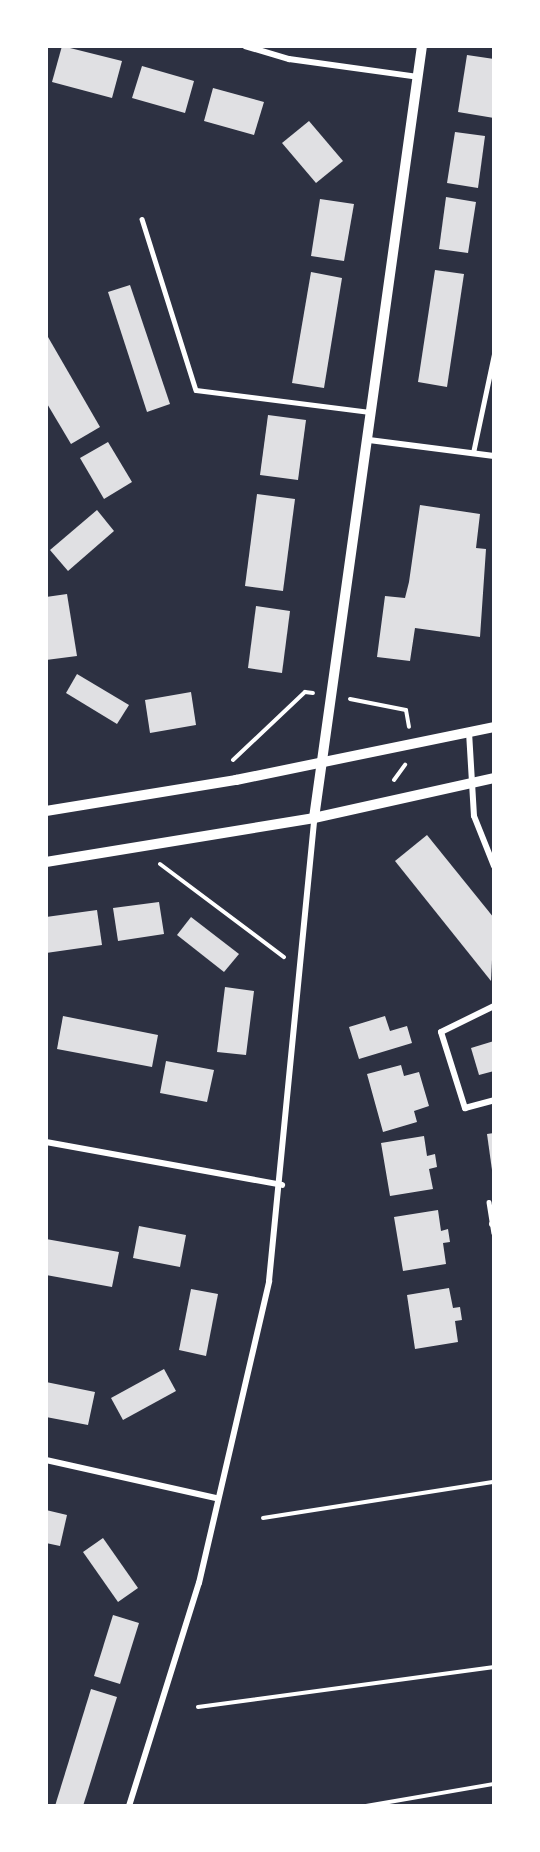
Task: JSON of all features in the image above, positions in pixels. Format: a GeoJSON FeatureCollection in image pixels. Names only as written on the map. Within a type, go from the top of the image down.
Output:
{"type":"FeatureCollection","features":[{"type":"Feature","properties":{"kind":"street"},"geometry":{"type":"LineString","coordinates":[[245,46],[289,59],[418,77]]}},
{"type":"Feature","properties":{"kind":"street"},"geometry":{"type":"LineString","coordinates":[[129,1806],[199,1583],[216,1498],[250,1372],[282,1185],[299,968],[314,818],[423,46]]}},
{"type":"Feature","properties":{"kind":"street"},"geometry":{"type":"LineString","coordinates":[[369,440],[494,456]]}},
{"type":"Feature","properties":{"kind":"street"},"geometry":{"type":"LineString","coordinates":[[46,811],[323,761],[494,727]]}},
{"type":"Feature","properties":{"kind":"street"},"geometry":{"type":"LineString","coordinates":[[469,732],[474,816],[494,866]]}},
{"type":"Feature","properties":{"kind":"street"},"geometry":{"type":"LineString","coordinates":[[46,862],[314,818],[494,778]]}},
{"type":"Feature","properties":{"kind":"street"},"geometry":{"type":"LineString","coordinates":[[494,1006],[441,1032],[465,1108],[494,1100]]}},
{"type":"Feature","properties":{"kind":"street"},"geometry":{"type":"LineString","coordinates":[[46,1142],[282,1185]]}},
{"type":"Feature","properties":{"kind":"street"},"geometry":{"type":"LineString","coordinates":[[46,1460],[216,1498]]}},
{"type":"Feature","properties":{"kind":"lane"},"geometry":{"type":"LineString","coordinates":[[142,219],[196,390],[373,412]]}},
{"type":"Feature","properties":{"kind":"lane"},"geometry":{"type":"LineString","coordinates":[[473,453],[494,354]]}},
{"type":"Feature","properties":{"kind":"lane"},"geometry":{"type":"LineString","coordinates":[[489,1202],[494,1233]]}},
{"type":"Feature","properties":{"kind":"path"},"geometry":{"type":"LineString","coordinates":[[138,848],[299,968]]}},
{"type":"Feature","properties":{"kind":"path"},"geometry":{"type":"LineString","coordinates":[[263,1518],[494,1482]]}},
{"type":"Feature","properties":{"kind":"path"},"geometry":{"type":"LineString","coordinates":[[198,1707],[494,1667]]}},
{"type":"Feature","properties":{"kind":"path"},"geometry":{"type":"LineString","coordinates":[[366,1806],[494,1784]]}},
{"type":"Feature","properties":{"kind":"building"},"geometry":{"type":"Polygon","coordinates":[[[62,46],[122,61],[112,98],[52,82],[62,46]]]}},
{"type":"Feature","properties":{"kind":"building"},"geometry":{"type":"Polygon","coordinates":[[[467,55],[494,59],[494,118],[458,112],[467,55]]]}},
{"type":"Feature","properties":{"kind":"building"},"geometry":{"type":"Polygon","coordinates":[[[142,66],[194,81],[185,113],[132,98],[142,66]]]}},
{"type":"Feature","properties":{"kind":"building"},"geometry":{"type":"Polygon","coordinates":[[[213,88],[264,102],[254,135],[204,121],[213,88]]]}},
{"type":"Feature","properties":{"kind":"building"},"geometry":{"type":"Polygon","coordinates":[[[309,121],[343,161],[316,183],[282,143],[309,121]]]}},
{"type":"Feature","properties":{"kind":"building"},"geometry":{"type":"Polygon","coordinates":[[[455,132],[485,136],[478,188],[447,183],[455,132]]]}},
{"type":"Feature","properties":{"kind":"building"},"geometry":{"type":"Polygon","coordinates":[[[446,197],[476,202],[468,253],[439,249],[446,197]]]}},
{"type":"Feature","properties":{"kind":"building"},"geometry":{"type":"Polygon","coordinates":[[[320,199],[354,204],[344,261],[311,256],[320,199]]]}},
{"type":"Feature","properties":{"kind":"building"},"geometry":{"type":"Polygon","coordinates":[[[435,270],[464,274],[447,387],[418,382],[435,270]]]}},
{"type":"Feature","properties":{"kind":"building"},"geometry":{"type":"Polygon","coordinates":[[[311,272],[342,278],[324,388],[292,383],[311,272]]]}},
{"type":"Feature","properties":{"kind":"building"},"geometry":{"type":"Polygon","coordinates":[[[130,285],[170,404],[147,412],[108,292],[130,285]]]}},
{"type":"Feature","properties":{"kind":"building"},"geometry":{"type":"Polygon","coordinates":[[[48,337],[100,427],[71,444],[46,402],[48,337]]]}},
{"type":"Feature","properties":{"kind":"building"},"geometry":{"type":"Polygon","coordinates":[[[268,415],[306,420],[298,480],[260,475],[268,415]]]}},
{"type":"Feature","properties":{"kind":"building"},"geometry":{"type":"Polygon","coordinates":[[[108,442],[132,482],[104,499],[80,458],[108,442]]]}},
{"type":"Feature","properties":{"kind":"building"},"geometry":{"type":"Polygon","coordinates":[[[257,494],[295,499],[283,591],[245,586],[257,494]]]}},
{"type":"Feature","properties":{"kind":"building"},"geometry":{"type":"Polygon","coordinates":[[[420,505],[480,514],[476,548],[486,549],[480,637],[415,628],[410,661],[377,657],[385,596],[405,598],[420,505]]]}},
{"type":"Feature","properties":{"kind":"building"},"geometry":{"type":"Polygon","coordinates":[[[97,510],[114,531],[68,571],[50,550],[97,510]]]}},
{"type":"Feature","properties":{"kind":"building"},"geometry":{"type":"Polygon","coordinates":[[[67,594],[77,656],[46,660],[46,597],[67,594]]]}},
{"type":"Feature","properties":{"kind":"building"},"geometry":{"type":"Polygon","coordinates":[[[256,606],[290,611],[282,673],[248,668],[256,606]]]}},
{"type":"Feature","properties":{"kind":"building"},"geometry":{"type":"Polygon","coordinates":[[[77,674],[129,705],[117,724],[66,693],[77,674]]]}},
{"type":"Feature","properties":{"kind":"building"},"geometry":{"type":"Polygon","coordinates":[[[191,692],[196,725],[150,733],[145,700],[191,692]]]}},
{"type":"Feature","properties":{"kind":"building"},"geometry":{"type":"Polygon","coordinates":[[[427,835],[494,918],[491,981],[395,861],[427,835]]]}},
{"type":"Feature","properties":{"kind":"building"},"geometry":{"type":"Polygon","coordinates":[[[159,902],[164,934],[118,941],[113,908],[159,902]]]}},
{"type":"Feature","properties":{"kind":"building"},"geometry":{"type":"Polygon","coordinates":[[[97,910],[102,945],[46,953],[46,917],[97,910]]]}},
{"type":"Feature","properties":{"kind":"building"},"geometry":{"type":"Polygon","coordinates":[[[191,917],[239,954],[224,972],[177,935],[191,917]]]}},
{"type":"Feature","properties":{"kind":"building"},"geometry":{"type":"Polygon","coordinates":[[[225,987],[254,991],[246,1055],[217,1052],[225,987]]]}},
{"type":"Feature","properties":{"kind":"building"},"geometry":{"type":"Polygon","coordinates":[[[63,1016],[158,1035],[152,1067],[57,1049],[63,1016]]]}},
{"type":"Feature","properties":{"kind":"building"},"geometry":{"type":"Polygon","coordinates":[[[385,1016],[390,1031],[407,1026],[412,1043],[359,1059],[349,1027],[385,1016]]]}},
{"type":"Feature","properties":{"kind":"building"},"geometry":{"type":"Polygon","coordinates":[[[494,1041],[494,1071],[479,1075],[471,1048],[494,1041]]]}},
{"type":"Feature","properties":{"kind":"building"},"geometry":{"type":"Polygon","coordinates":[[[166,1061],[214,1070],[207,1102],[160,1093],[166,1061]]]}},
{"type":"Feature","properties":{"kind":"building"},"geometry":{"type":"Polygon","coordinates":[[[401,1065],[404,1076],[419,1072],[429,1106],[414,1111],[417,1122],[383,1132],[367,1074],[401,1065]]]}},
{"type":"Feature","properties":{"kind":"building"},"geometry":{"type":"Polygon","coordinates":[[[494,1133],[494,1170],[492,1170],[487,1134],[494,1133]]]}},
{"type":"Feature","properties":{"kind":"building"},"geometry":{"type":"Polygon","coordinates":[[[424,1136],[427,1156],[435,1154],[437,1167],[429,1169],[433,1189],[390,1196],[381,1143],[424,1136]]]}},
{"type":"Feature","properties":{"kind":"building"},"geometry":{"type":"Polygon","coordinates":[[[438,1210],[441,1231],[448,1229],[450,1242],[443,1243],[446,1264],[403,1271],[394,1217],[438,1210]]]}},
{"type":"Feature","properties":{"kind":"building"},"geometry":{"type":"Polygon","coordinates":[[[139,1226],[186,1235],[180,1267],[133,1258],[139,1226]]]}},
{"type":"Feature","properties":{"kind":"building"},"geometry":{"type":"Polygon","coordinates":[[[46,1239],[119,1252],[112,1287],[46,1275],[46,1239]]]}},
{"type":"Feature","properties":{"kind":"building"},"geometry":{"type":"Polygon","coordinates":[[[449,1288],[453,1308],[460,1307],[462,1320],[455,1321],[458,1342],[415,1349],[407,1295],[449,1288]]]}},
{"type":"Feature","properties":{"kind":"building"},"geometry":{"type":"Polygon","coordinates":[[[191,1289],[218,1294],[206,1356],[179,1350],[191,1289]]]}},
{"type":"Feature","properties":{"kind":"building"},"geometry":{"type":"Polygon","coordinates":[[[164,1369],[176,1391],[123,1420],[111,1398],[164,1369]]]}},
{"type":"Feature","properties":{"kind":"building"},"geometry":{"type":"Polygon","coordinates":[[[46,1382],[95,1392],[88,1425],[46,1417],[46,1382]]]}},
{"type":"Feature","properties":{"kind":"building"},"geometry":{"type":"Polygon","coordinates":[[[46,1510],[67,1515],[60,1546],[46,1543],[46,1510]]]}},
{"type":"Feature","properties":{"kind":"building"},"geometry":{"type":"Polygon","coordinates":[[[103,1538],[138,1588],[118,1602],[83,1552],[103,1538]]]}},
{"type":"Feature","properties":{"kind":"building"},"geometry":{"type":"Polygon","coordinates":[[[113,1615],[139,1623],[120,1684],[94,1676],[113,1615]]]}},
{"type":"Feature","properties":{"kind":"building"},"geometry":{"type":"Polygon","coordinates":[[[91,1689],[117,1697],[83,1806],[55,1806],[91,1689]]]}}]}
